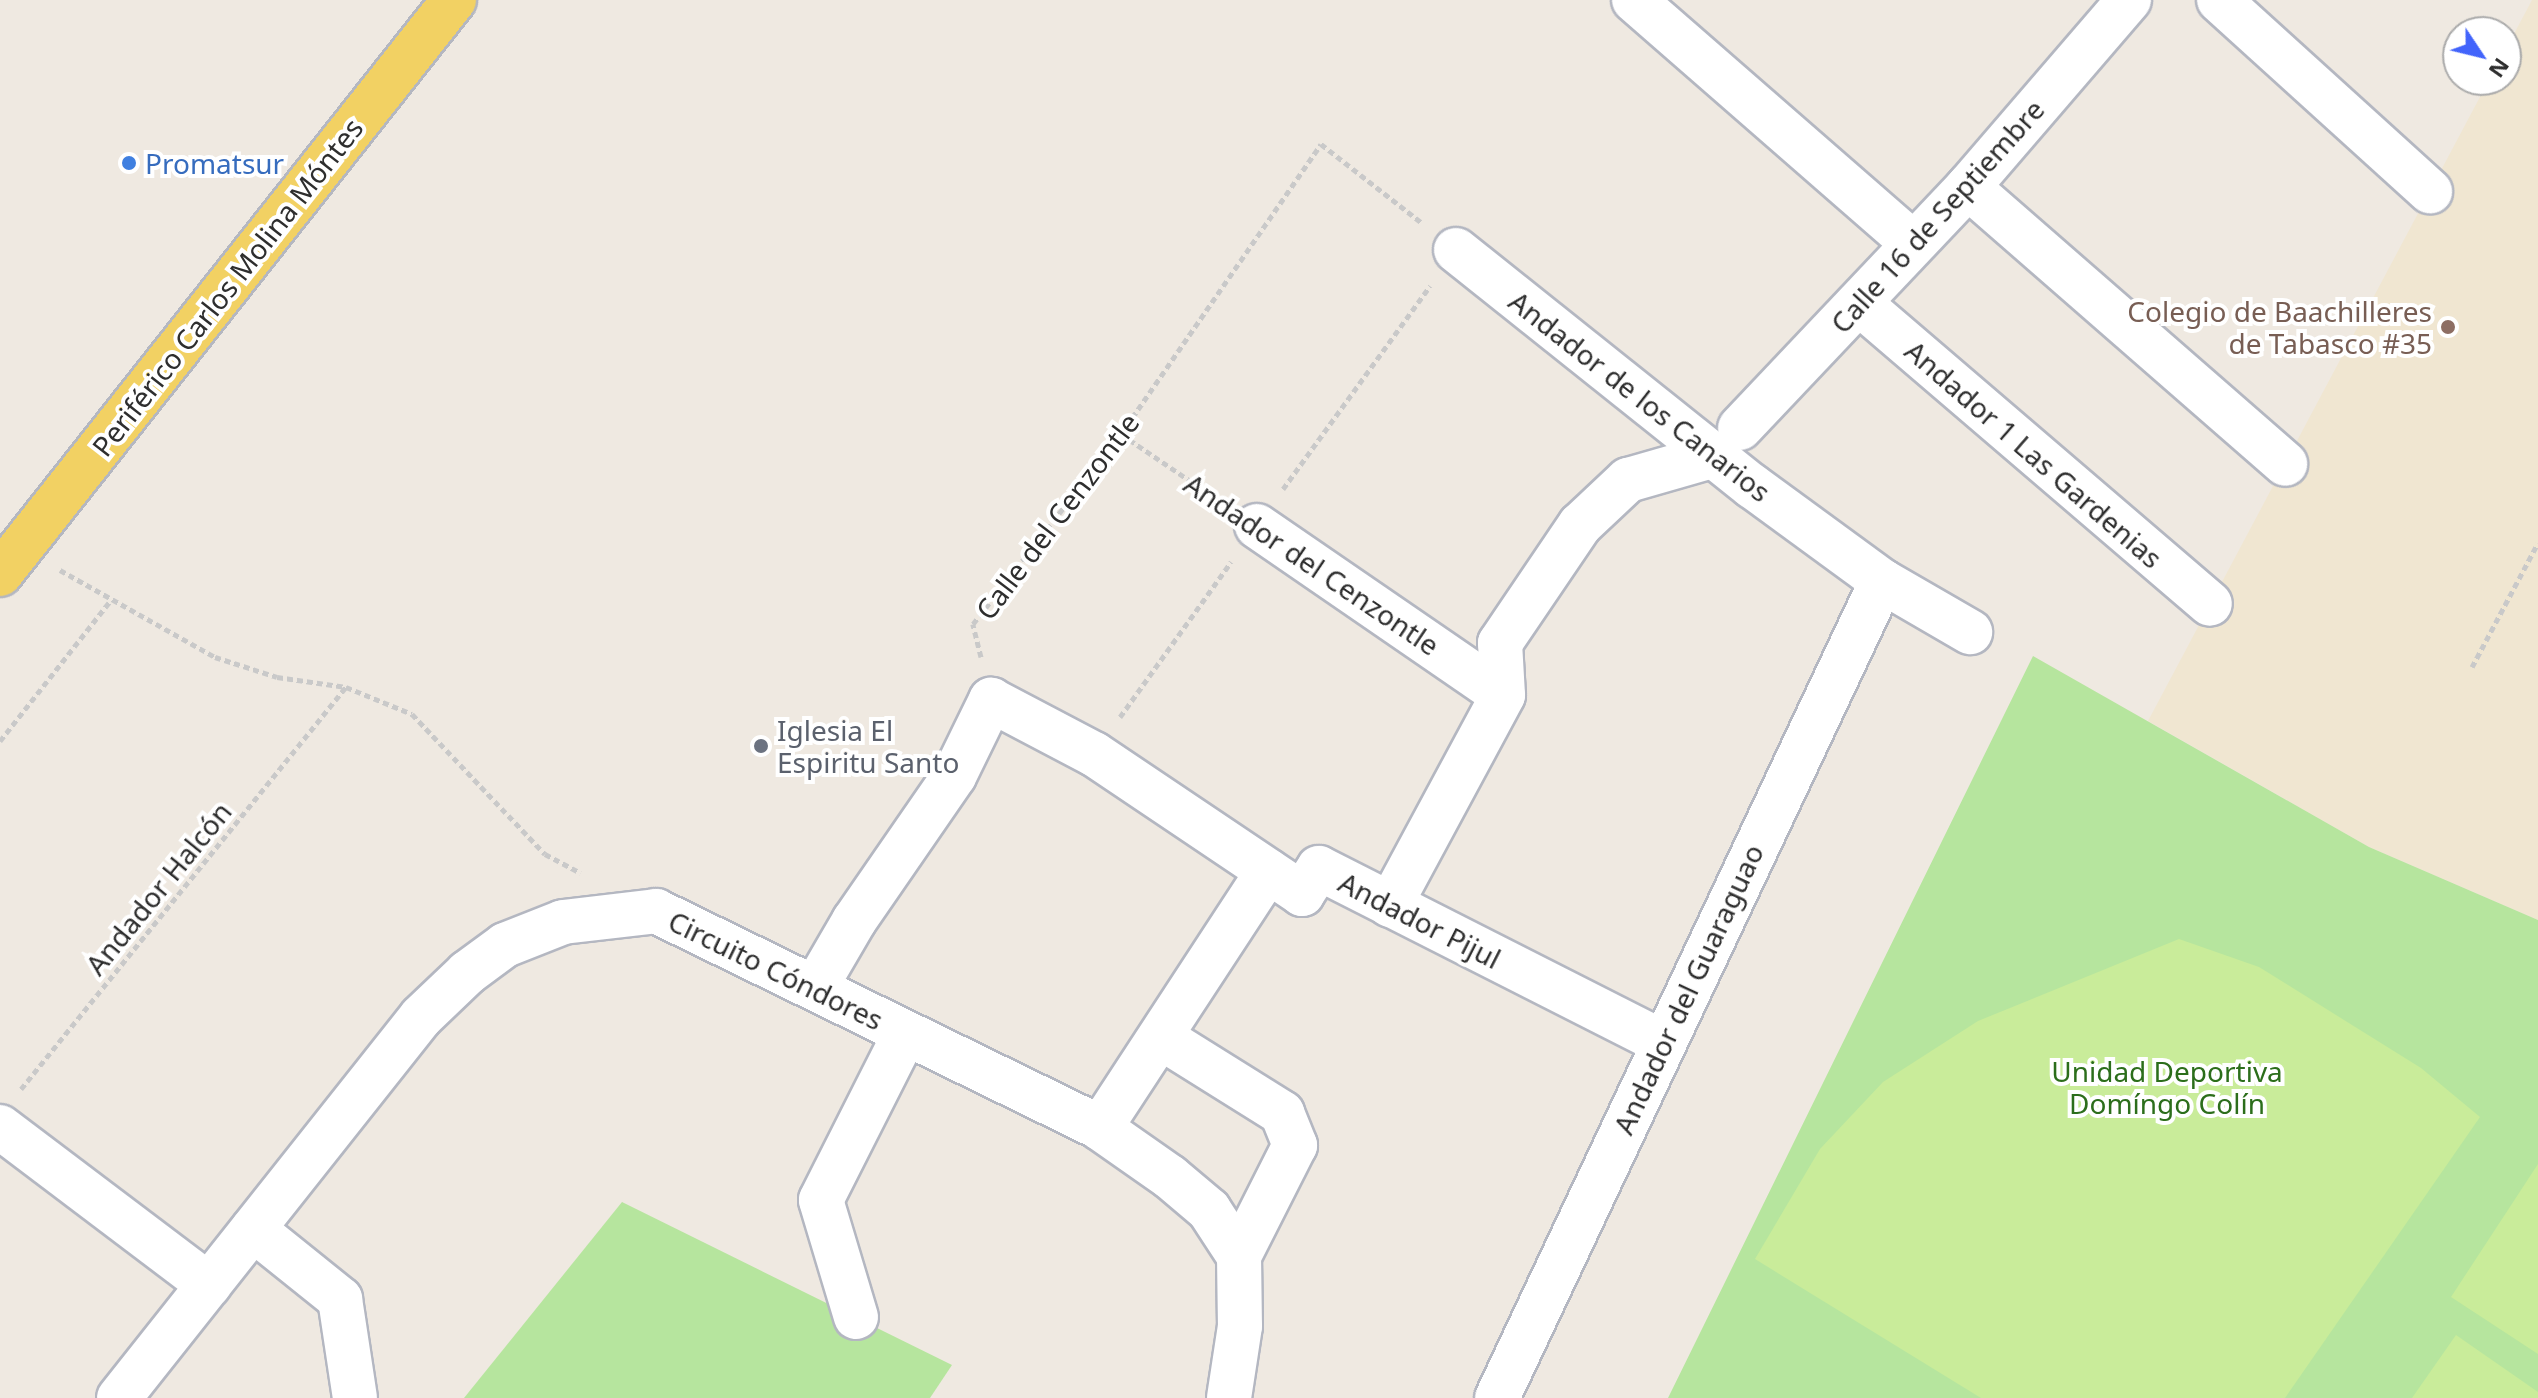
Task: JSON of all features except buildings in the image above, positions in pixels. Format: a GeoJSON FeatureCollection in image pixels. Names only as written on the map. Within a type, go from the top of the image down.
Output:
{"type":"FeatureCollection","features":[{"type":"Feature","properties":{"kind":"main road","name":"Periférico Carlos Molina Móntes"},"geometry":{"type":"LineString","coordinates":[[11,560],[454,0]]}},
{"type":"Feature","properties":{"kind":"street"},"geometry":{"type":"LineString","coordinates":[[1634,0],[1913,243]]}},
{"type":"Feature","properties":{"kind":"street"},"geometry":{"type":"LineString","coordinates":[[2219,0],[2430,191]]}},
{"type":"Feature","properties":{"kind":"street","name":"Calle 16 de Septiembre"},"geometry":{"type":"LineString","coordinates":[[1727,442],[1968,187],[2116,4]]}},
{"type":"Feature","properties":{"kind":"street"},"geometry":{"type":"LineString","coordinates":[[1968,187],[2285,464]]}},
{"type":"Feature","properties":{"kind":"street","name":"Andador de los Canarios"},"geometry":{"type":"LineString","coordinates":[[1456,250],[1727,442],[1882,581],[1970,632]]}},
{"type":"Feature","properties":{"kind":"street","name":"Andador 1 Las Gardenias"},"geometry":{"type":"LineString","coordinates":[[1859,303],[2210,604]]}},
{"type":"Feature","properties":{"kind":"street"},"geometry":{"type":"LineString","coordinates":[[1390,905],[1503,695],[1500,643],[1580,525],[1628,480],[1727,442]]}},
{"type":"Feature","properties":{"kind":"street","name":"Andador del Cenzontle"},"geometry":{"type":"LineString","coordinates":[[1257,526],[1503,695]]}},
{"type":"Feature","properties":{"kind":"street","name":"Andador del Guaraguao"},"geometry":{"type":"LineString","coordinates":[[1497,1398],[1662,1042],[1882,581]]}},
{"type":"Feature","properties":{"kind":"street"},"geometry":{"type":"LineString","coordinates":[[815,988],[854,921],[954,776],[991,700]]}},
{"type":"Feature","properties":{"kind":"street","name":"Andador Pijul"},"geometry":{"type":"LineString","coordinates":[[991,700],[1094,754],[1302,894],[1319,868],[1662,1042]]}},
{"type":"Feature","properties":{"kind":"street"},"geometry":{"type":"LineString","coordinates":[[1100,1128],[1162,1038],[1268,871]]}},
{"type":"Feature","properties":{"kind":"street","name":"Circuito Cóndores"},"geometry":{"type":"LineString","coordinates":[[119,1398],[421,1017],[505,945],[563,922],[656,911],[1100,1128],[1134,1148],[1209,1210],[1239,1256]]}},
{"type":"Feature","properties":{"kind":"street"},"geometry":{"type":"LineString","coordinates":[[856,1317],[821,1200],[905,1034]]}},
{"type":"Feature","properties":{"kind":"street"},"geometry":{"type":"LineString","coordinates":[[1162,1038],[1282,1113],[1295,1145],[1239,1256],[1240,1326],[1229,1398]]}},
{"type":"Feature","properties":{"kind":"street"},"geometry":{"type":"LineString","coordinates":[[5,1114],[209,1285]]}},
{"type":"Feature","properties":{"kind":"street"},"geometry":{"type":"LineString","coordinates":[[253,1229],[340,1299],[355,1398]]}},
{"type":"Feature","properties":{"kind":"path","name":"Calle del Cenzontle"},"geometry":{"type":"LineString","coordinates":[[991,700],[973,624],[1121,434],[1321,144],[1456,250]]}},
{"type":"Feature","properties":{"kind":"path","name":"Andador del Cenzontle"},"geometry":{"type":"LineString","coordinates":[[1121,434],[1257,526]]}},
{"type":"Feature","properties":{"kind":"path"},"geometry":{"type":"LineString","coordinates":[[2472,667],[2538,543]]}},
{"type":"Feature","properties":{"kind":"path"},"geometry":{"type":"LineString","coordinates":[[11,560],[110,601],[215,657],[277,677],[346,687],[412,714],[545,854],[586,876]]}},
{"type":"Feature","properties":{"kind":"path"},"geometry":{"type":"LineString","coordinates":[[0,741],[110,601]]}},
{"type":"Feature","properties":{"kind":"path","name":"Andador Halcón"},"geometry":{"type":"LineString","coordinates":[[5,1114],[346,687]]}},
{"type":"Feature","properties":{"kind":"shaded area","name":"Colegio de Baachilleres de Tabasco #35"},"geometry":{"type":"Polygon","coordinates":[[[2532,0],[2538,0],[2538,920],[2369,847],[2148,721],[2480,96],[2522,96],[2522,19],[2532,0]]]}},
{"type":"Feature","properties":{"kind":"green space","name":"Unidad Deportiva Domíngo Colín"},"geometry":{"type":"Polygon","coordinates":[[[2033,656],[2369,847],[2538,920],[2538,1398],[1668,1398],[2033,656]]]}},
{"type":"Feature","properties":{"kind":"green space"},"geometry":{"type":"Polygon","coordinates":[[[2179,939],[2259,967],[2421,1068],[2480,1117],[2285,1398],[1981,1398],[1755,1259],[1820,1149],[1883,1082],[1978,1021],[2179,939]]]}},
{"type":"Feature","properties":{"kind":"green space"},"geometry":{"type":"Polygon","coordinates":[[[2538,1164],[2538,1354],[2451,1297],[2538,1164]]]}},
{"type":"Feature","properties":{"kind":"green space"},"geometry":{"type":"Polygon","coordinates":[[[622,1202],[952,1365],[930,1398],[464,1398],[622,1202]]]}},
{"type":"Feature","properties":{"kind":"green space"},"geometry":{"type":"Polygon","coordinates":[[[2456,1335],[2538,1392],[2538,1398],[2412,1398],[2456,1335]]]}},
{"type":"Feature","properties":{"kind":"place","name":"Promatsur"},"geometry":{"type":"Point","coordinates":[129,163]}},
{"type":"Feature","properties":{"kind":"place","name":"Colegio de Baachilleres de Tabasco #35"},"geometry":{"type":"Point","coordinates":[2448,327]}},
{"type":"Feature","properties":{"kind":"place","name":"Iglesia El Espiritu Santo"},"geometry":{"type":"Point","coordinates":[761,746]}}]}
